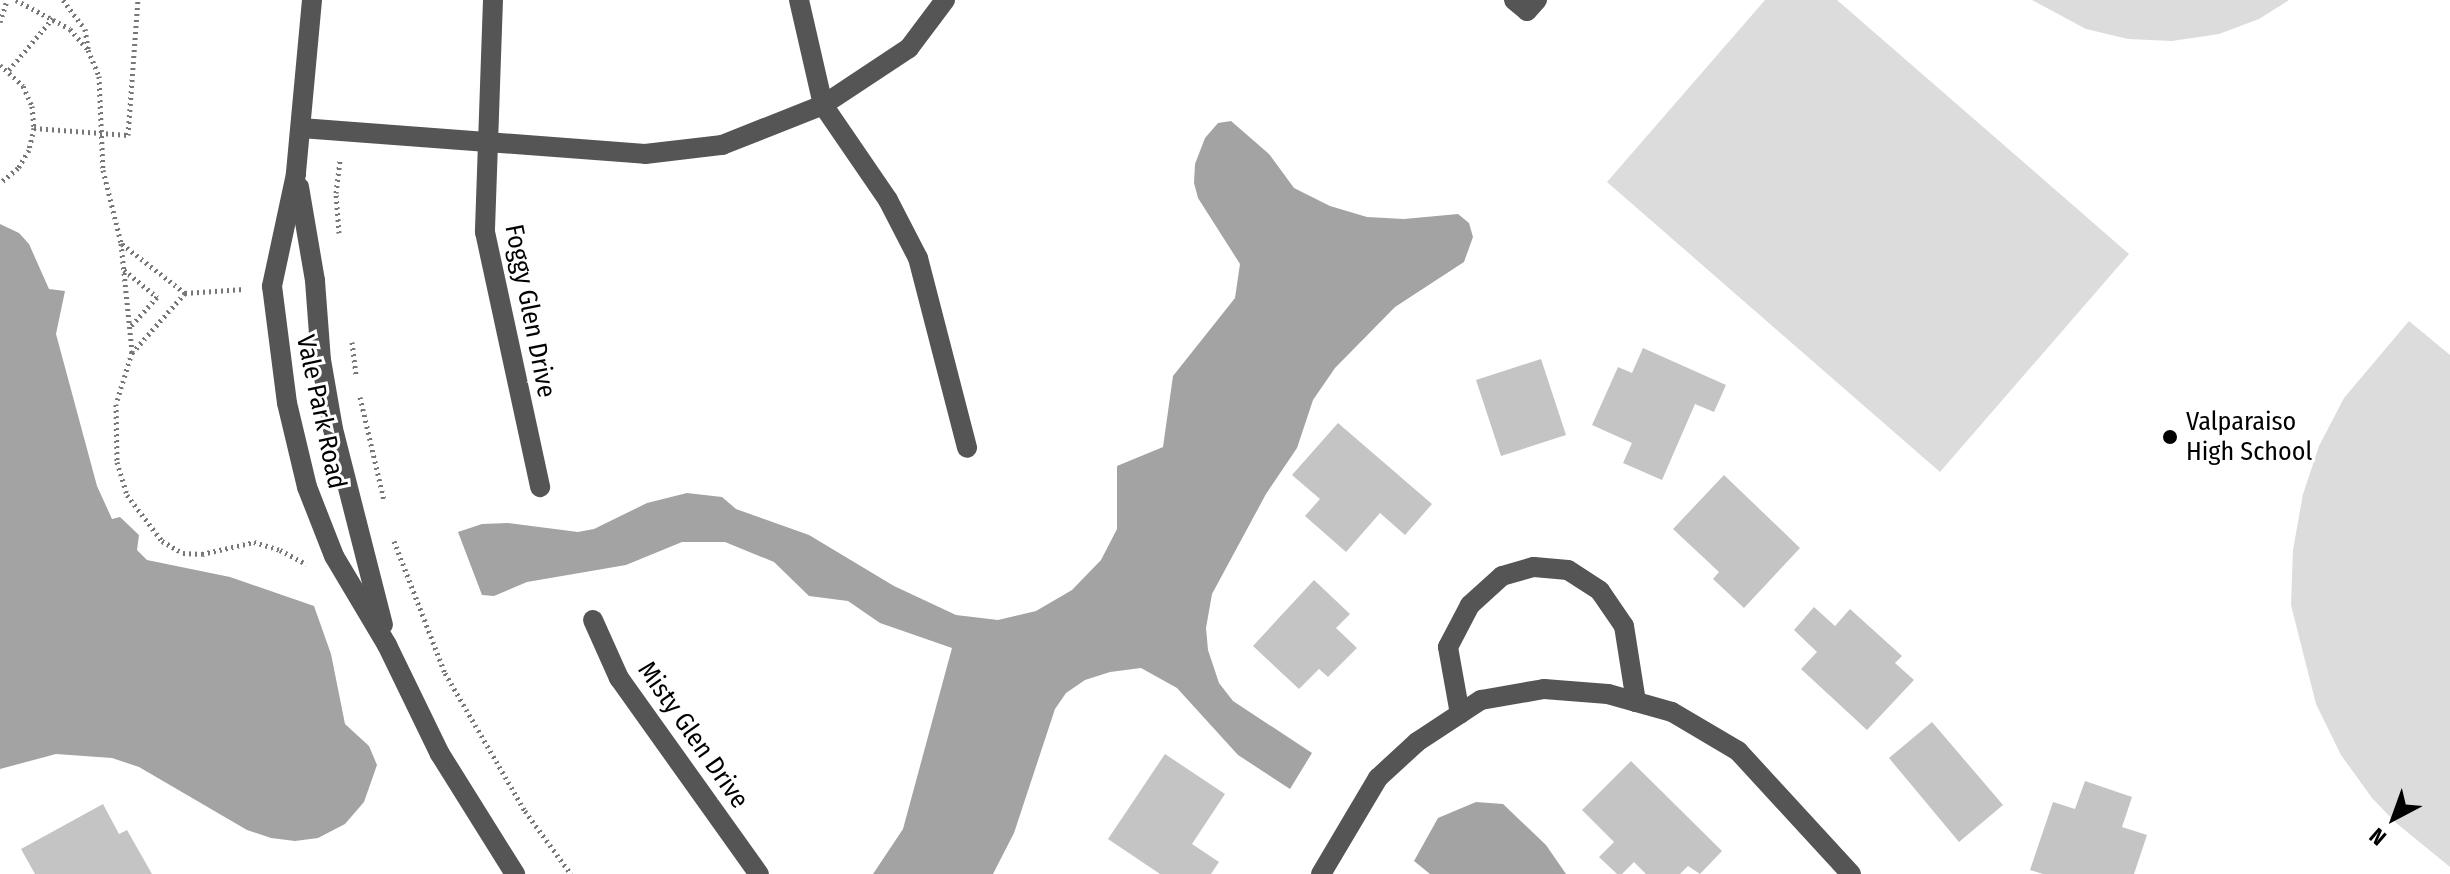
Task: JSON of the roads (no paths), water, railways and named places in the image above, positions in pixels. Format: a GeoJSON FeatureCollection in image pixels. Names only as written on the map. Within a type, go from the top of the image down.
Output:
{"type":"FeatureCollection","features":[{"type":"Feature","properties":{"kind":"street","name":"Vale Park Road"},"geometry":{"type":"LineString","coordinates":[[312,0],[296,174],[272,286],[287,403],[307,487],[334,556],[387,645],[440,754],[515,874]]}},
{"type":"Feature","properties":{"kind":"street","name":"Foggy Glen Drive"},"geometry":{"type":"LineString","coordinates":[[493,0],[485,232],[540,487]]}},
{"type":"Feature","properties":{"kind":"street"},"geometry":{"type":"LineString","coordinates":[[799,0],[823,105],[888,200],[918,258],[967,448]]}},
{"type":"Feature","properties":{"kind":"street"},"geometry":{"type":"LineString","coordinates":[[301,128],[645,154],[722,145],[823,105],[909,48],[945,0]]}},
{"type":"Feature","properties":{"kind":"street"},"geometry":{"type":"LineString","coordinates":[[1514,0],[1527,11],[1537,0]]}},
{"type":"Feature","properties":{"kind":"street","name":"Vale Park Road"},"geometry":{"type":"LineString","coordinates":[[296,174],[315,281],[321,360],[333,429],[365,545],[387,645]]}},
{"type":"Feature","properties":{"kind":"street"},"geometry":{"type":"LineString","coordinates":[[1460,714],[1448,647],[1470,605],[1502,576],[1534,567],[1568,570],[1600,591],[1624,626],[1636,702]]}},
{"type":"Feature","properties":{"kind":"street","name":"Misty Glen Drive"},"geometry":{"type":"LineString","coordinates":[[593,620],[619,678],[759,874]]}},
{"type":"Feature","properties":{"kind":"street"},"geometry":{"type":"LineString","coordinates":[[1321,874],[1378,778],[1417,742],[1481,700],[1544,689],[1608,694],[1672,712],[1738,751],[1851,874]]}},
{"type":"Feature","properties":{"kind":"place","name":"Valparaiso High School"},"geometry":{"type":"Point","coordinates":[2170,437]}}]}
